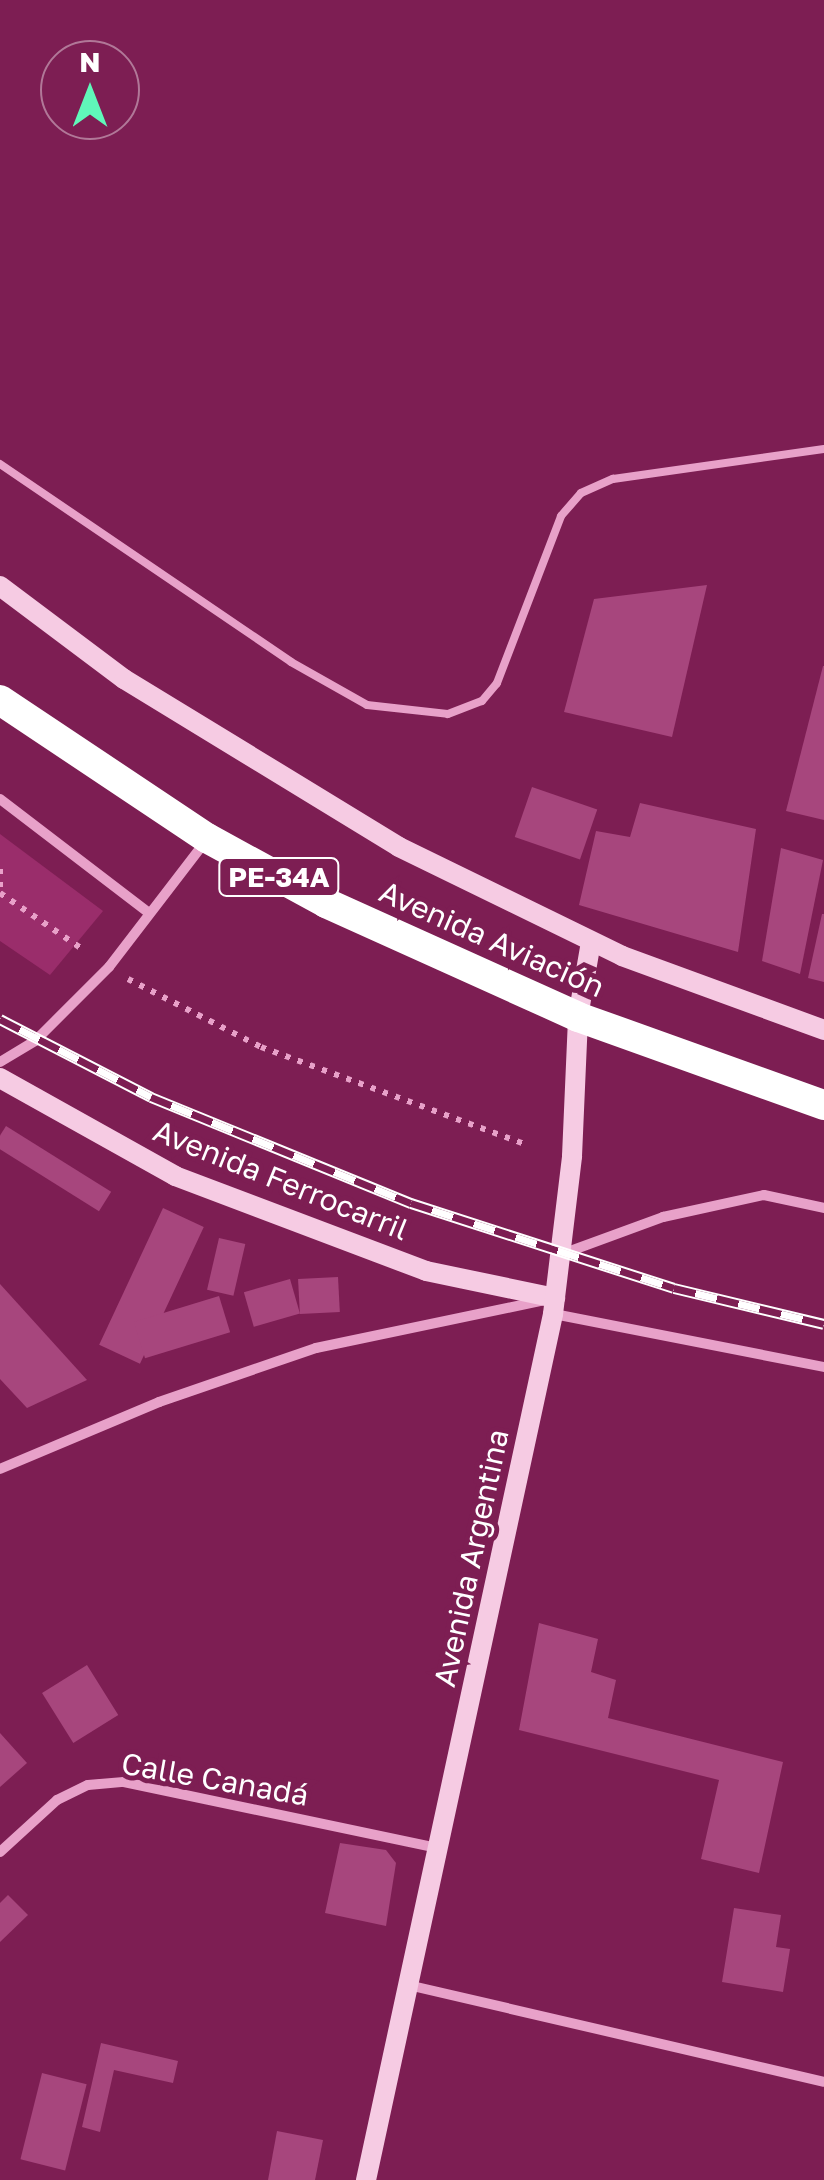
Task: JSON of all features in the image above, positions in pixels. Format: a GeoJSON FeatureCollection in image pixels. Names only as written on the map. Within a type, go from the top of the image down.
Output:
{"type":"FeatureCollection","features":[{"type":"Feature","properties":{"kind":"highway","name":"Avenida Aviación"},"geometry":{"type":"LineString","coordinates":[[0,700],[207,838],[438,958],[578,1017],[824,1104]]}},
{"type":"Feature","properties":{"kind":"street"},"geometry":{"type":"LineString","coordinates":[[0,586],[124,679],[242,755],[399,847],[591,942],[824,1030]]}},
{"type":"Feature","properties":{"kind":"street"},"geometry":{"type":"LineString","coordinates":[[0,799],[148,912]]}},
{"type":"Feature","properties":{"kind":"street"},"geometry":{"type":"LineString","coordinates":[[0,1062],[35,1041],[109,967],[207,838]]}},
{"type":"Feature","properties":{"kind":"street","name":"Avenida Argentina"},"geometry":{"type":"LineString","coordinates":[[366,2180],[441,1849],[554,1306],[562,1254],[578,1017],[591,942]]}},
{"type":"Feature","properties":{"kind":"street","name":"Avenida Ferrocarril"},"geometry":{"type":"LineString","coordinates":[[0,1078],[175,1176],[426,1271],[554,1306]]}},
{"type":"Feature","properties":{"kind":"street"},"geometry":{"type":"LineString","coordinates":[[562,1254],[664,1218],[764,1195],[824,1208]]}},
{"type":"Feature","properties":{"kind":"street"},"geometry":{"type":"LineString","coordinates":[[0,1469],[141,1409],[316,1348],[554,1306],[824,1367]]}},
{"type":"Feature","properties":{"kind":"street","name":"Calle Canadá"},"geometry":{"type":"LineString","coordinates":[[0,1852],[57,1800],[88,1786],[124,1782],[441,1849]]}},
{"type":"Feature","properties":{"kind":"street"},"geometry":{"type":"LineString","coordinates":[[408,1985],[824,2082]]}},
{"type":"Feature","properties":{"kind":"lane"},"geometry":{"type":"LineString","coordinates":[[0,464],[292,662],[367,705],[448,714],[482,701],[496,682],[561,516],[581,493],[613,479],[824,449]]}},
{"type":"Feature","properties":{"kind":"path"},"geometry":{"type":"LineString","coordinates":[[0,868],[0,892],[82,949]]}},
{"type":"Feature","properties":{"kind":"path"},"geometry":{"type":"LineString","coordinates":[[127,978],[261,1047],[527,1145]]}},
{"type":"Feature","properties":{"kind":"shaded area"},"geometry":{"type":"Polygon","coordinates":[[[0,834],[103,911],[50,975],[0,941],[0,834]]]}},
{"type":"Feature","properties":{"kind":"building"},"geometry":{"type":"Polygon","coordinates":[[[707,585],[672,737],[564,712],[594,599],[707,585]]]}},
{"type":"Feature","properties":{"kind":"building"},"geometry":{"type":"Polygon","coordinates":[[[824,666],[824,820],[786,811],[824,666]]]}},
{"type":"Feature","properties":{"kind":"building"},"geometry":{"type":"Polygon","coordinates":[[[532,787],[597,809],[580,860],[515,837],[532,787]]]}},
{"type":"Feature","properties":{"kind":"building"},"geometry":{"type":"Polygon","coordinates":[[[640,803],[756,829],[738,952],[579,905],[596,831],[630,837],[640,803]]]}},
{"type":"Feature","properties":{"kind":"building"},"geometry":{"type":"Polygon","coordinates":[[[781,848],[823,860],[800,974],[762,961],[781,848]]]}},
{"type":"Feature","properties":{"kind":"building"},"geometry":{"type":"Polygon","coordinates":[[[824,914],[824,982],[808,978],[824,914]]]}},
{"type":"Feature","properties":{"kind":"building"},"geometry":{"type":"Polygon","coordinates":[[[6,1126],[111,1192],[99,1211],[0,1149],[0,1136],[6,1126]]]}},
{"type":"Feature","properties":{"kind":"building"},"geometry":{"type":"Polygon","coordinates":[[[163,1208],[204,1227],[140,1364],[99,1345],[163,1208]]]}},
{"type":"Feature","properties":{"kind":"building"},"geometry":{"type":"Polygon","coordinates":[[[219,1238],[245,1244],[233,1296],[207,1290],[219,1238]]]}},
{"type":"Feature","properties":{"kind":"building"},"geometry":{"type":"Polygon","coordinates":[[[338,1277],[340,1312],[300,1314],[298,1279],[338,1277]]]}},
{"type":"Feature","properties":{"kind":"building"},"geometry":{"type":"Polygon","coordinates":[[[290,1279],[300,1314],[254,1327],[244,1292],[290,1279]]]}},
{"type":"Feature","properties":{"kind":"building"},"geometry":{"type":"Polygon","coordinates":[[[0,1284],[87,1380],[27,1408],[0,1379],[0,1284]]]}},
{"type":"Feature","properties":{"kind":"building"},"geometry":{"type":"Polygon","coordinates":[[[219,1296],[230,1332],[145,1358],[134,1322],[219,1296]]]}},
{"type":"Feature","properties":{"kind":"building"},"geometry":{"type":"Polygon","coordinates":[[[539,1623],[598,1639],[591,1672],[616,1680],[608,1718],[783,1762],[759,1873],[701,1859],[719,1780],[519,1730],[539,1623]]]}},
{"type":"Feature","properties":{"kind":"building"},"geometry":{"type":"Polygon","coordinates":[[[87,1665],[118,1715],[73,1743],[42,1693],[87,1665]]]}},
{"type":"Feature","properties":{"kind":"building"},"geometry":{"type":"Polygon","coordinates":[[[0,1733],[27,1763],[0,1787],[0,1733]]]}},
{"type":"Feature","properties":{"kind":"building"},"geometry":{"type":"Polygon","coordinates":[[[340,1843],[386,1850],[396,1863],[386,1926],[325,1913],[340,1843]]]}},
{"type":"Feature","properties":{"kind":"building"},"geometry":{"type":"Polygon","coordinates":[[[8,1895],[28,1915],[0,1942],[0,1903],[8,1895]]]}},
{"type":"Feature","properties":{"kind":"building"},"geometry":{"type":"Polygon","coordinates":[[[734,1908],[781,1915],[776,1947],[790,1949],[783,1992],[722,1982],[734,1908]]]}},
{"type":"Feature","properties":{"kind":"building"},"geometry":{"type":"Polygon","coordinates":[[[101,2043],[178,2061],[173,2083],[114,2070],[100,2132],[82,2127],[101,2043]]]}},
{"type":"Feature","properties":{"kind":"building"},"geometry":{"type":"Polygon","coordinates":[[[42,2073],[87,2084],[65,2170],[20,2159],[42,2073]]]}},
{"type":"Feature","properties":{"kind":"building"},"geometry":{"type":"Polygon","coordinates":[[[277,2131],[323,2140],[315,2180],[268,2180],[277,2131]]]}},
{"type":"Feature","properties":{"kind":"railway"},"geometry":{"type":"LineString","coordinates":[[0,1019],[151,1097],[411,1203],[674,1288],[824,1324]]}}]}
